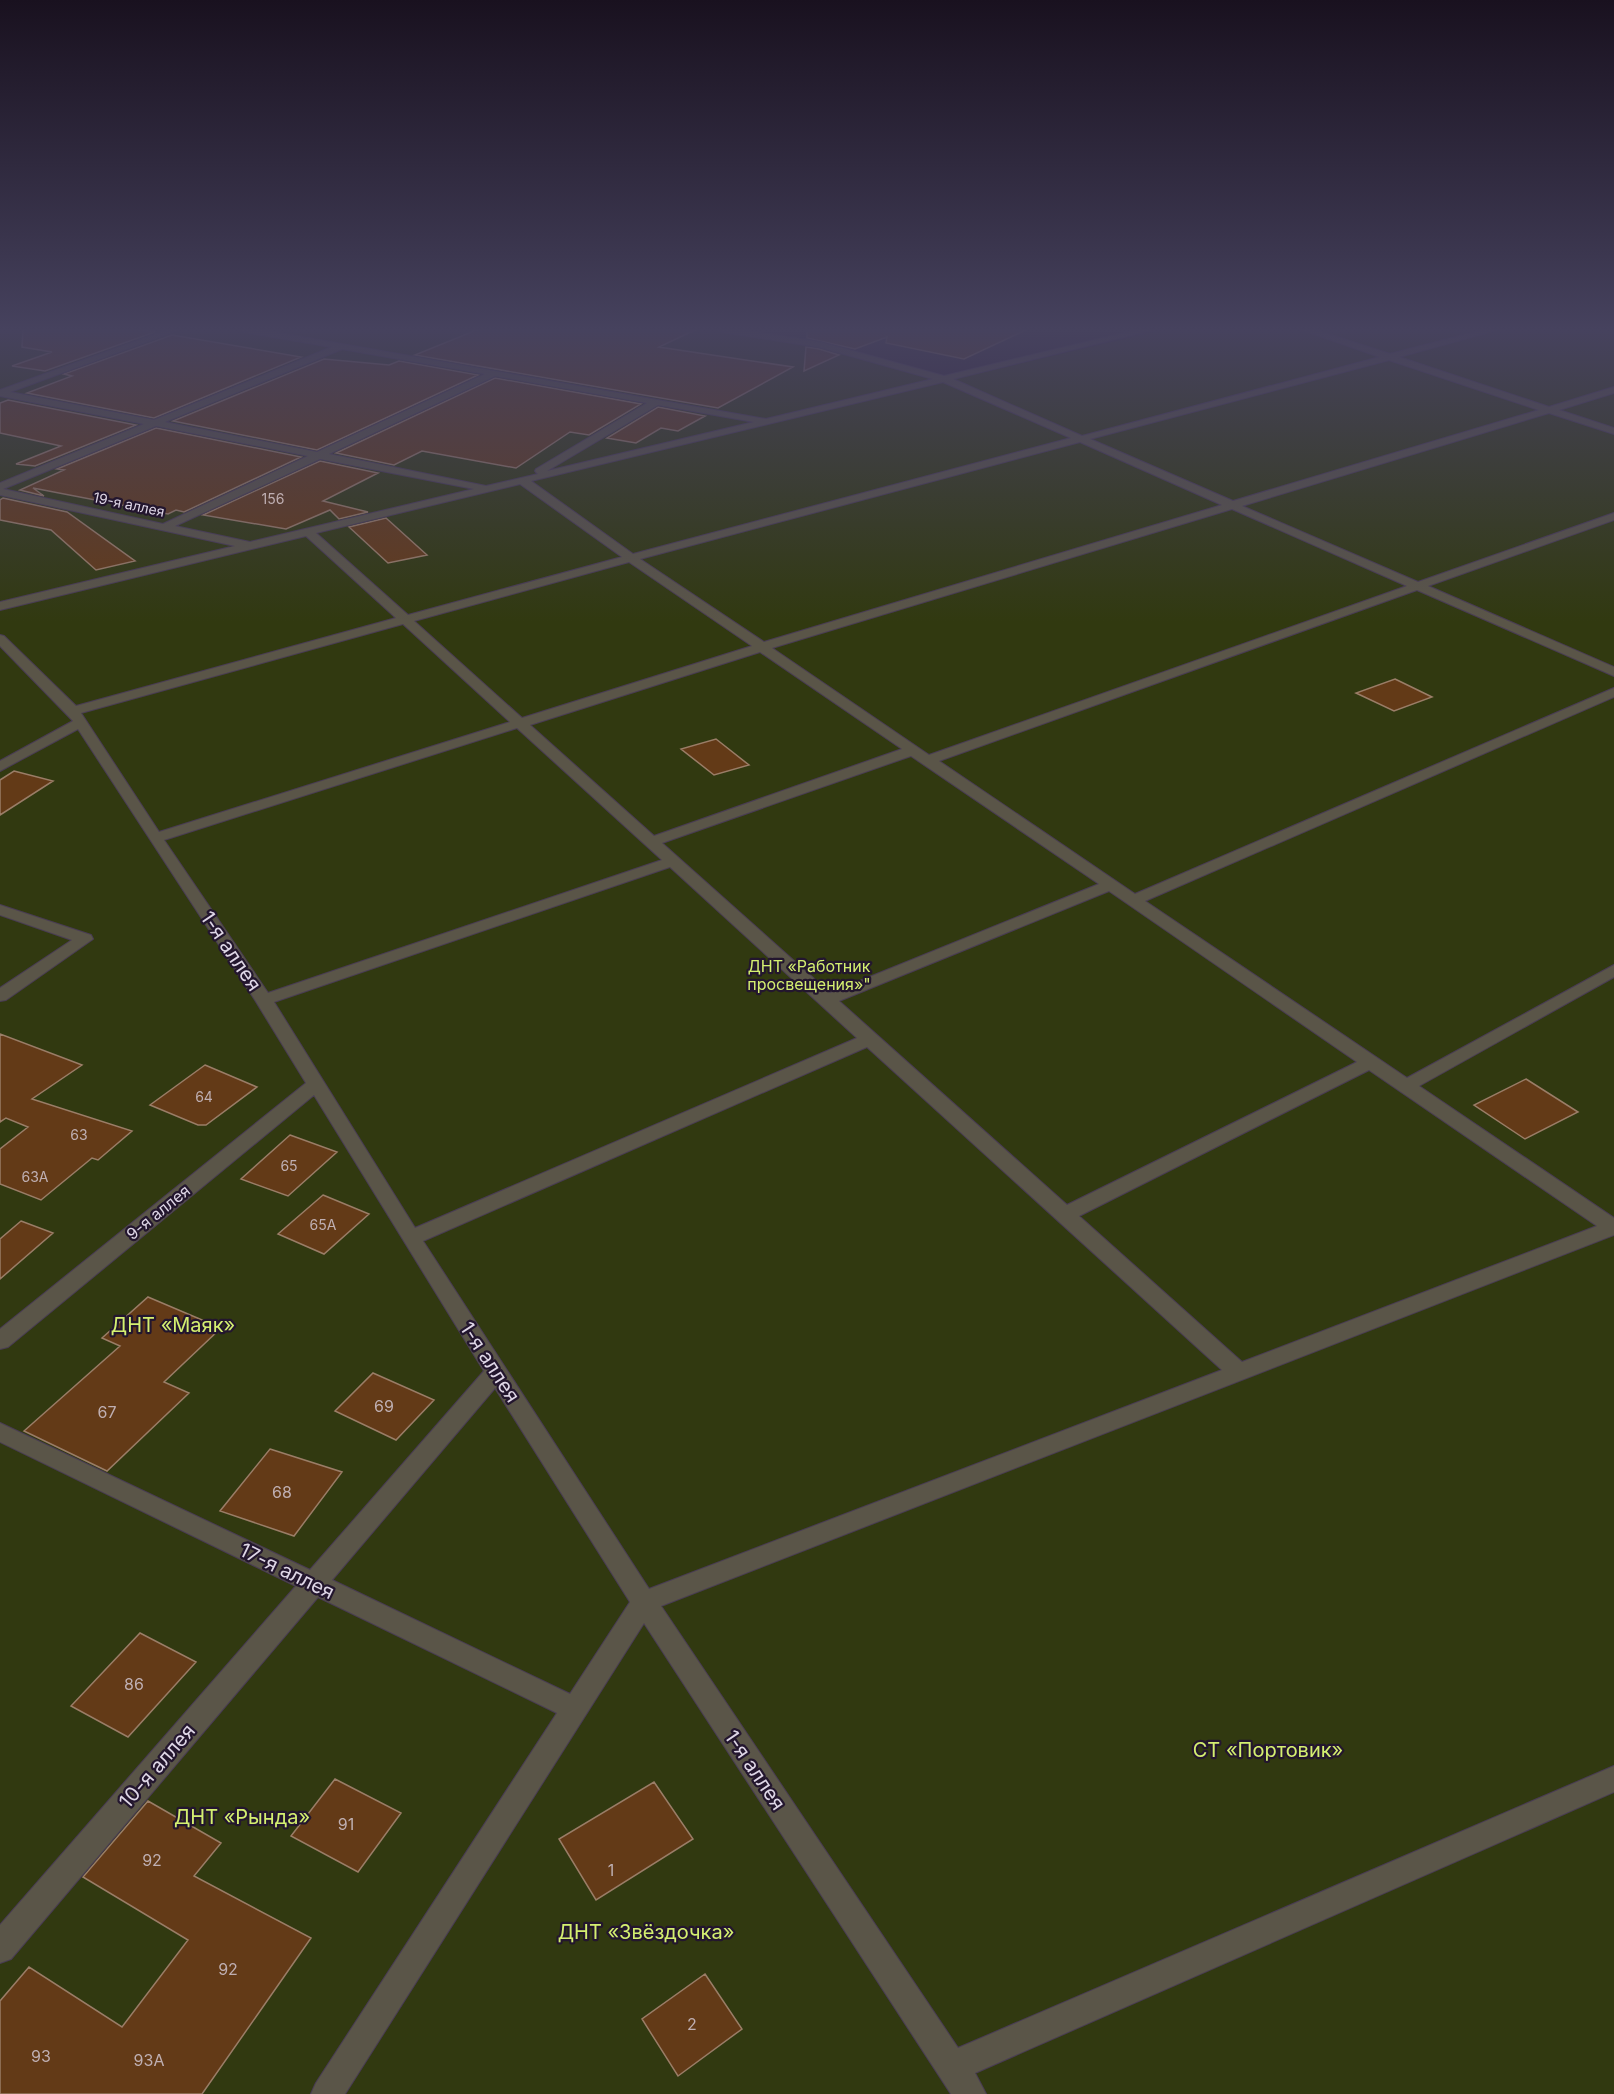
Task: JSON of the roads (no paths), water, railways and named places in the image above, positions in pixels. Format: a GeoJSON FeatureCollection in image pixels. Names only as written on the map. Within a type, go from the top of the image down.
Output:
{"type":"FeatureCollection","features":[{"type":"Feature","properties":{"kind":"street"},"geometry":{"type":"LineString","coordinates":[[0,487],[145,427]]}},
{"type":"Feature","properties":{"kind":"street"},"geometry":{"type":"LineString","coordinates":[[173,427],[488,489]]}},
{"type":"Feature","properties":{"kind":"street"},"geometry":{"type":"LineString","coordinates":[[165,527],[379,427]]}},
{"type":"Feature","properties":{"kind":"street"},"geometry":{"type":"LineString","coordinates":[[523,481],[614,427]]}},
{"type":"Feature","properties":{"kind":"street"},"geometry":{"type":"LineString","coordinates":[[0,606],[746,427]]}},
{"type":"Feature","properties":{"kind":"street"},"geometry":{"type":"LineString","coordinates":[[1055,427],[1614,672]]}},
{"type":"Feature","properties":{"kind":"street"},"geometry":{"type":"LineString","coordinates":[[0,767],[77,716],[405,620],[1124,427]]}},
{"type":"Feature","properties":{"kind":"street"},"geometry":{"type":"LineString","coordinates":[[155,838],[762,647],[1490,427]]}},
{"type":"Feature","properties":{"kind":"street"},"geometry":{"type":"LineString","coordinates":[[523,481],[631,558],[1614,1227]]}},
{"type":"Feature","properties":{"kind":"street","name":"19-я аллея"},"geometry":{"type":"LineString","coordinates":[[0,492],[252,546]]}},
{"type":"Feature","properties":{"kind":"street"},"geometry":{"type":"LineString","coordinates":[[928,760],[1614,516]]}},
{"type":"Feature","properties":{"kind":"street"},"geometry":{"type":"LineString","coordinates":[[308,532],[1239,1372]]}},
{"type":"Feature","properties":{"kind":"street","name":"1-я аллея"},"geometry":{"type":"LineString","coordinates":[[0,639],[77,716],[155,838],[264,1000],[411,1238],[644,1602],[970,2094]]}},
{"type":"Feature","properties":{"kind":"street"},"geometry":{"type":"LineString","coordinates":[[1134,900],[1614,692]]}},
{"type":"Feature","properties":{"kind":"street"},"geometry":{"type":"LineString","coordinates":[[651,842],[914,750]]}},
{"type":"Feature","properties":{"kind":"street"},"geometry":{"type":"LineString","coordinates":[[264,1000],[673,861]]}},
{"type":"Feature","properties":{"kind":"street"},"geometry":{"type":"LineString","coordinates":[[827,1000],[1111,885]]}},
{"type":"Feature","properties":{"kind":"street"},"geometry":{"type":"LineString","coordinates":[[0,910],[85,939],[0,996]]}},
{"type":"Feature","properties":{"kind":"street"},"geometry":{"type":"LineString","coordinates":[[1406,1086],[1614,970]]}},
{"type":"Feature","properties":{"kind":"street"},"geometry":{"type":"LineString","coordinates":[[411,1238],[870,1040]]}},
{"type":"Feature","properties":{"kind":"street"},"geometry":{"type":"LineString","coordinates":[[1065,1214],[1371,1062]]}},
{"type":"Feature","properties":{"kind":"street","name":"9-я аллея"},"geometry":{"type":"LineString","coordinates":[[0,1341],[316,1084]]}},
{"type":"Feature","properties":{"kind":"street"},"geometry":{"type":"LineString","coordinates":[[327,2094],[644,1602],[1614,1227]]}},
{"type":"Feature","properties":{"kind":"street","name":"10-я аллея"},"geometry":{"type":"LineString","coordinates":[[0,1948],[496,1372]]}},
{"type":"Feature","properties":{"kind":"street","name":"17-я аллея"},"geometry":{"type":"LineString","coordinates":[[0,1432],[575,1709]]}},
{"type":"Feature","properties":{"kind":"street"},"geometry":{"type":"LineString","coordinates":[[952,2067],[1614,1779]]}},
{"type":"Feature","properties":{"kind":"park label","name":"ДНТ «Работник просвещения»\""},"geometry":{"type":"Point","coordinates":[809,975]}},
{"type":"Feature","properties":{"kind":"park label","name":"ДНТ «Маяк»"},"geometry":{"type":"Point","coordinates":[173,1325]}},
{"type":"Feature","properties":{"kind":"park label","name":"СТ «Портовик»"},"geometry":{"type":"Point","coordinates":[1268,1750]}},
{"type":"Feature","properties":{"kind":"park label","name":"ДНТ «Рында»"},"geometry":{"type":"Point","coordinates":[242,1817]}},
{"type":"Feature","properties":{"kind":"park label","name":"ДНТ «Звёздочка»"},"geometry":{"type":"Point","coordinates":[646,1932]}}]}
